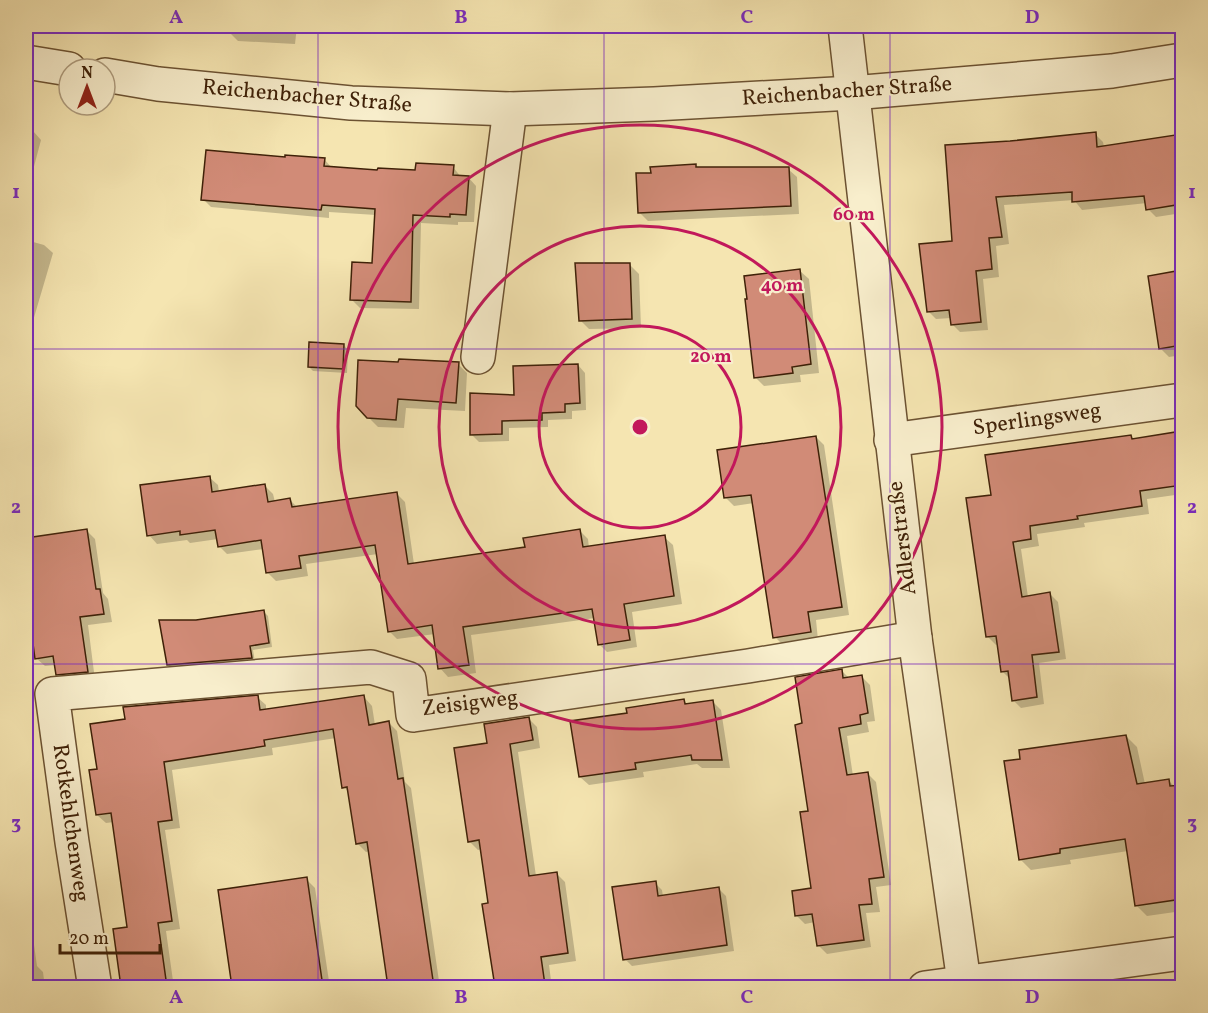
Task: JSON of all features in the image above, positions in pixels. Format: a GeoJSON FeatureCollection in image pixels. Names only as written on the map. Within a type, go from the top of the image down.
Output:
{"type":"FeatureCollection","features":[{"type":"Feature","properties":{"kind":"street","name":"Adlerstraße"},"geometry":{"type":"LineString","coordinates":[[845,26],[915,638],[964,982]]}},
{"type":"Feature","properties":{"kind":"street","name":"Reichenbacher Straße"},"geometry":{"type":"LineString","coordinates":[[117,77],[158,84],[351,103],[510,109],[852,93],[1112,71],[1182,60]]}},
{"type":"Feature","properties":{"kind":"street"},"geometry":{"type":"LineString","coordinates":[[26,62],[57,67]]}},
{"type":"Feature","properties":{"kind":"street"},"geometry":{"type":"LineString","coordinates":[[478,357],[510,109]]}},
{"type":"Feature","properties":{"kind":"street","name":"Sperlingsweg"},"geometry":{"type":"LineString","coordinates":[[891,440],[1182,400]]}},
{"type":"Feature","properties":{"kind":"street","name":"Zeisigweg"},"geometry":{"type":"LineString","coordinates":[[52,694],[371,667],[409,679],[414,715],[748,666],[915,638]]}},
{"type":"Feature","properties":{"kind":"street","name":"Rotkehlchenweg"},"geometry":{"type":"LineString","coordinates":[[52,694],[95,987]]}},
{"type":"Feature","properties":{"kind":"street"},"geometry":{"type":"LineString","coordinates":[[925,987],[1182,958]]}},
{"type":"Feature","properties":{"kind":"building"},"geometry":{"type":"Polygon","coordinates":[[[1096,132],[1097,147],[1182,134],[1182,204],[1146,210],[1144,196],[1072,202],[1072,192],[996,197],[1002,237],[989,238],[992,269],[976,271],[981,322],[951,325],[949,310],[927,312],[919,244],[952,241],[945,145],[1096,132]]]}},
{"type":"Feature","properties":{"kind":"building"},"geometry":{"type":"Polygon","coordinates":[[[206,150],[325,158],[324,166],[377,170],[378,168],[415,170],[416,163],[454,165],[453,175],[469,176],[466,215],[450,214],[450,217],[413,215],[411,302],[350,300],[352,262],[372,263],[375,209],[322,205],[321,210],[201,200],[206,150]]]}},
{"type":"Feature","properties":{"kind":"building"},"geometry":{"type":"Polygon","coordinates":[[[696,164],[696,167],[789,167],[791,206],[638,213],[636,173],[651,173],[650,167],[696,164]]]}},
{"type":"Feature","properties":{"kind":"building"},"geometry":{"type":"Polygon","coordinates":[[[575,263],[630,263],[632,319],[579,321],[575,263]]]}},
{"type":"Feature","properties":{"kind":"building"},"geometry":{"type":"Polygon","coordinates":[[[800,269],[811,364],[792,367],[793,373],[754,378],[744,276],[800,269]]]}},
{"type":"Feature","properties":{"kind":"building"},"geometry":{"type":"Polygon","coordinates":[[[1182,270],[1182,345],[1159,349],[1148,276],[1182,270]]]}},
{"type":"Feature","properties":{"kind":"building"},"geometry":{"type":"Polygon","coordinates":[[[309,342],[344,344],[343,369],[308,367],[309,342]]]}},
{"type":"Feature","properties":{"kind":"building"},"geometry":{"type":"Polygon","coordinates":[[[399,359],[459,362],[456,403],[398,399],[396,420],[367,418],[356,406],[358,360],[398,362],[399,359]]]}},
{"type":"Feature","properties":{"kind":"building"},"geometry":{"type":"Polygon","coordinates":[[[578,364],[580,403],[565,404],[565,412],[542,413],[542,420],[502,421],[502,434],[470,435],[470,393],[514,395],[513,366],[578,364]]]}},
{"type":"Feature","properties":{"kind":"building"},"geometry":{"type":"Polygon","coordinates":[[[1182,431],[1182,482],[1175,483],[1176,486],[1140,491],[1142,506],[1030,526],[1031,539],[1013,542],[1022,597],[1050,592],[1059,652],[1032,655],[1037,697],[1012,701],[1008,671],[1001,672],[996,636],[986,637],[966,498],[991,495],[985,455],[1131,435],[1132,439],[1182,431]]]}},
{"type":"Feature","properties":{"kind":"building"},"geometry":{"type":"Polygon","coordinates":[[[816,436],[842,607],[808,612],[811,632],[773,638],[751,495],[724,498],[717,450],[816,436]]]}},
{"type":"Feature","properties":{"kind":"building"},"geometry":{"type":"Polygon","coordinates":[[[210,476],[212,492],[265,484],[268,502],[290,498],[292,507],[397,492],[408,564],[525,547],[523,538],[580,529],[583,547],[665,535],[674,596],[624,604],[630,640],[598,645],[592,609],[463,627],[469,665],[438,669],[432,625],[388,632],[375,545],[299,556],[301,568],[266,573],[261,540],[218,547],[215,530],[180,535],[180,531],[147,536],[140,485],[210,476]]]}},
{"type":"Feature","properties":{"kind":"building"},"geometry":{"type":"Polygon","coordinates":[[[87,529],[96,589],[100,589],[104,614],[80,617],[88,672],[56,675],[53,656],[35,659],[26,590],[26,538],[87,529]]]}},
{"type":"Feature","properties":{"kind":"building"},"geometry":{"type":"Polygon","coordinates":[[[264,610],[269,643],[250,646],[252,658],[167,665],[159,620],[196,620],[264,610]]]}},
{"type":"Feature","properties":{"kind":"building"},"geometry":{"type":"Polygon","coordinates":[[[842,669],[843,678],[862,675],[868,713],[860,715],[861,724],[839,728],[847,775],[868,772],[884,877],[869,879],[872,904],[859,905],[864,940],[817,946],[812,914],[795,916],[792,891],[811,888],[800,812],[808,811],[795,725],[802,723],[795,677],[842,669]]]}},
{"type":"Feature","properties":{"kind":"building"},"geometry":{"type":"Polygon","coordinates":[[[258,695],[260,710],[364,695],[369,725],[389,721],[398,779],[403,778],[434,987],[388,987],[367,842],[356,844],[347,787],[342,788],[333,729],[264,740],[265,746],[164,762],[172,820],[158,822],[172,921],[158,923],[167,987],[121,987],[113,929],[127,927],[111,813],[96,815],[89,770],[97,769],[90,724],[125,719],[123,707],[258,695]]]}},
{"type":"Feature","properties":{"kind":"building"},"geometry":{"type":"Polygon","coordinates":[[[684,699],[685,704],[713,700],[722,760],[692,760],[691,755],[635,763],[636,769],[579,777],[570,721],[627,713],[626,708],[684,699]]]}},
{"type":"Feature","properties":{"kind":"building"},"geometry":{"type":"Polygon","coordinates":[[[529,717],[533,740],[510,744],[529,876],[557,872],[568,953],[541,957],[545,985],[495,987],[482,904],[488,903],[479,840],[468,842],[454,748],[487,743],[484,724],[529,717]]]}},
{"type":"Feature","properties":{"kind":"building"},"geometry":{"type":"Polygon","coordinates":[[[1126,735],[1137,784],[1169,779],[1170,786],[1182,785],[1182,899],[1135,906],[1125,839],[1060,849],[1060,853],[1019,860],[1004,761],[1020,759],[1019,750],[1126,735]]]}},
{"type":"Feature","properties":{"kind":"building"},"geometry":{"type":"Polygon","coordinates":[[[307,877],[323,987],[232,987],[218,890],[307,877]]]}},
{"type":"Feature","properties":{"kind":"building"},"geometry":{"type":"Polygon","coordinates":[[[656,881],[658,896],[719,887],[727,945],[623,960],[612,887],[656,881]]]}}]}
